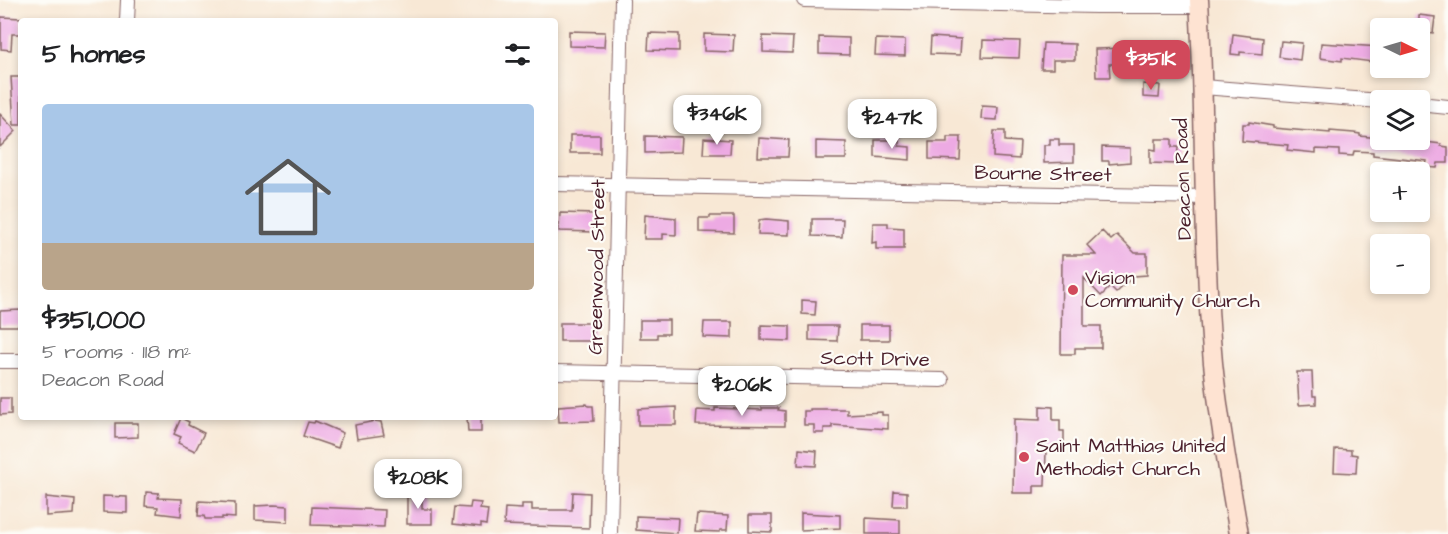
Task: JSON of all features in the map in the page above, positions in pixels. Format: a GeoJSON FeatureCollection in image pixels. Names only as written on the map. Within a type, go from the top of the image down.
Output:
{"type":"FeatureCollection","features":[{"type":"Feature","properties":{"kind":"main road","name":"Deacon Road"},"geometry":{"type":"LineString","coordinates":[[1199,3],[1213,362],[1223,444],[1239,534]]}},
{"type":"Feature","properties":{"kind":"street"},"geometry":{"type":"LineString","coordinates":[[127,18],[128,0]]}},
{"type":"Feature","properties":{"kind":"street","name":"Greenwood Street"},"geometry":{"type":"LineString","coordinates":[[610,534],[622,0]]}},
{"type":"Feature","properties":{"kind":"street"},"geometry":{"type":"LineString","coordinates":[[804,0],[1096,6],[1199,3]]}},
{"type":"Feature","properties":{"kind":"street"},"geometry":{"type":"LineString","coordinates":[[1203,87],[1370,100]]}},
{"type":"Feature","properties":{"kind":"street"},"geometry":{"type":"LineString","coordinates":[[1430,105],[1448,107]]}},
{"type":"Feature","properties":{"kind":"street","name":"Bourne Street"},"geometry":{"type":"LineString","coordinates":[[558,184],[1206,197]]}},
{"type":"Feature","properties":{"kind":"street"},"geometry":{"type":"LineString","coordinates":[[0,361],[18,361]]}},
{"type":"Feature","properties":{"kind":"street","name":"Scott Drive"},"geometry":{"type":"LineString","coordinates":[[558,372],[942,380]]}},
{"type":"Feature","properties":{"kind":"building"},"geometry":{"type":"Polygon","coordinates":[[[1419,15],[1435,17],[1433,33],[1430,33],[1430,18],[1419,18],[1419,15]]]}},
{"type":"Feature","properties":{"kind":"building"},"geometry":{"type":"Polygon","coordinates":[[[1,17],[21,18],[18,18],[18,34],[12,34],[11,50],[1,49],[1,17]]]}},
{"type":"Feature","properties":{"kind":"building"},"geometry":{"type":"Polygon","coordinates":[[[569,31],[605,32],[604,47],[569,46],[569,31]]]}},
{"type":"Feature","properties":{"kind":"building"},"geometry":{"type":"Polygon","coordinates":[[[649,33],[679,34],[679,51],[648,50],[649,33]]]}},
{"type":"Feature","properties":{"kind":"building"},"geometry":{"type":"Polygon","coordinates":[[[704,34],[734,35],[733,52],[704,51],[704,34]]]}},
{"type":"Feature","properties":{"kind":"building"},"geometry":{"type":"Polygon","coordinates":[[[1233,34],[1263,38],[1262,54],[1240,52],[1240,55],[1231,54],[1233,34]]]}},
{"type":"Feature","properties":{"kind":"building"},"geometry":{"type":"Polygon","coordinates":[[[763,36],[793,37],[792,53],[763,52],[763,36]]]}},
{"type":"Feature","properties":{"kind":"building"},"geometry":{"type":"Polygon","coordinates":[[[819,37],[849,38],[849,55],[819,54],[819,37]]]}},
{"type":"Feature","properties":{"kind":"building"},"geometry":{"type":"Polygon","coordinates":[[[931,37],[961,39],[960,55],[930,54],[931,37]]]}},
{"type":"Feature","properties":{"kind":"building"},"geometry":{"type":"Polygon","coordinates":[[[876,39],[905,40],[905,56],[875,55],[876,39]]]}},
{"type":"Feature","properties":{"kind":"building"},"geometry":{"type":"Polygon","coordinates":[[[983,40],[1020,41],[1019,58],[982,57],[983,40]]]}},
{"type":"Feature","properties":{"kind":"building"},"geometry":{"type":"Polygon","coordinates":[[[1281,41],[1302,43],[1300,60],[1279,57],[1281,41]]]}},
{"type":"Feature","properties":{"kind":"building"},"geometry":{"type":"Polygon","coordinates":[[[1043,43],[1075,44],[1075,60],[1053,60],[1053,69],[1041,69],[1043,43]]]}},
{"type":"Feature","properties":{"kind":"building"},"geometry":{"type":"Polygon","coordinates":[[[1321,43],[1370,46],[1370,62],[1320,58],[1321,43]]]}},
{"type":"Feature","properties":{"kind":"building"},"geometry":{"type":"Polygon","coordinates":[[[1143,45],[1179,48],[1179,64],[1143,64],[1143,45]]]}},
{"type":"Feature","properties":{"kind":"building"},"geometry":{"type":"Polygon","coordinates":[[[1126,48],[1126,64],[1109,64],[1110,77],[1096,77],[1095,49],[1126,48]]]}},
{"type":"Feature","properties":{"kind":"building"},"geometry":{"type":"Polygon","coordinates":[[[11,77],[18,77],[18,125],[14,125],[11,77]]]}},
{"type":"Feature","properties":{"kind":"building"},"geometry":{"type":"Polygon","coordinates":[[[1143,84],[1160,85],[1159,98],[1143,97],[1143,84]]]}},
{"type":"Feature","properties":{"kind":"building"},"geometry":{"type":"Polygon","coordinates":[[[982,106],[998,107],[997,120],[981,119],[982,106]]]}},
{"type":"Feature","properties":{"kind":"building"},"geometry":{"type":"Polygon","coordinates":[[[0,114],[16,131],[0,147],[0,114]]]}},
{"type":"Feature","properties":{"kind":"building"},"geometry":{"type":"Polygon","coordinates":[[[1249,122],[1273,126],[1273,128],[1360,134],[1360,136],[1370,137],[1370,150],[1430,150],[1430,143],[1441,144],[1441,146],[1448,147],[1448,163],[1438,163],[1437,168],[1430,167],[1430,162],[1427,161],[1373,155],[1373,152],[1354,151],[1353,156],[1339,155],[1339,150],[1316,149],[1316,153],[1287,150],[1288,145],[1242,141],[1243,124],[1249,124],[1249,122]]]}},
{"type":"Feature","properties":{"kind":"building"},"geometry":{"type":"Polygon","coordinates":[[[994,131],[1005,131],[1005,141],[1020,142],[1019,159],[993,157],[994,131]]]}},
{"type":"Feature","properties":{"kind":"building"},"geometry":{"type":"Polygon","coordinates":[[[570,135],[600,135],[600,153],[570,153],[570,135]]]}},
{"type":"Feature","properties":{"kind":"building"},"geometry":{"type":"Polygon","coordinates":[[[645,136],[682,137],[681,152],[645,153],[645,136]]]}},
{"type":"Feature","properties":{"kind":"building"},"geometry":{"type":"Polygon","coordinates":[[[947,137],[961,137],[960,160],[929,159],[929,142],[947,142],[947,137]]]}},
{"type":"Feature","properties":{"kind":"building"},"geometry":{"type":"Polygon","coordinates":[[[704,138],[731,140],[730,154],[703,154],[704,138]]]}},
{"type":"Feature","properties":{"kind":"building"},"geometry":{"type":"Polygon","coordinates":[[[759,138],[789,140],[788,157],[758,157],[759,138]]]}},
{"type":"Feature","properties":{"kind":"building"},"geometry":{"type":"Polygon","coordinates":[[[1050,139],[1059,139],[1059,145],[1074,145],[1074,162],[1044,163],[1044,145],[1050,145],[1050,139]]]}},
{"type":"Feature","properties":{"kind":"building"},"geometry":{"type":"Polygon","coordinates":[[[1156,139],[1172,139],[1172,147],[1178,147],[1177,164],[1150,163],[1150,149],[1156,150],[1156,139]]]}},
{"type":"Feature","properties":{"kind":"building"},"geometry":{"type":"Polygon","coordinates":[[[875,140],[899,140],[899,146],[910,147],[910,160],[875,157],[875,140]]]}},
{"type":"Feature","properties":{"kind":"building"},"geometry":{"type":"Polygon","coordinates":[[[816,141],[846,142],[846,159],[816,159],[816,141]]]}},
{"type":"Feature","properties":{"kind":"building"},"geometry":{"type":"Polygon","coordinates":[[[1102,147],[1130,148],[1130,162],[1109,164],[1109,161],[1102,161],[1102,147]]]}},
{"type":"Feature","properties":{"kind":"building"},"geometry":{"type":"Polygon","coordinates":[[[560,213],[595,214],[594,232],[559,231],[560,213]]]}},
{"type":"Feature","properties":{"kind":"building"},"geometry":{"type":"Polygon","coordinates":[[[645,215],[676,218],[676,235],[663,234],[663,239],[644,239],[645,215]]]}},
{"type":"Feature","properties":{"kind":"building"},"geometry":{"type":"Polygon","coordinates":[[[710,216],[734,216],[734,233],[699,232],[699,218],[710,218],[710,216]]]}},
{"type":"Feature","properties":{"kind":"building"},"geometry":{"type":"Polygon","coordinates":[[[812,219],[843,219],[842,237],[812,236],[812,219]]]}},
{"type":"Feature","properties":{"kind":"building"},"geometry":{"type":"Polygon","coordinates":[[[759,220],[789,221],[789,235],[758,234],[759,220]]]}},
{"type":"Feature","properties":{"kind":"building"},"geometry":{"type":"Polygon","coordinates":[[[873,223],[888,223],[888,227],[904,228],[904,249],[876,249],[876,242],[872,243],[873,223]]]}},
{"type":"Feature","properties":{"kind":"building","name":"Vision Community Church"},"geometry":{"type":"Polygon","coordinates":[[[1102,231],[1111,240],[1117,235],[1135,253],[1147,253],[1147,275],[1134,276],[1116,293],[1110,287],[1101,296],[1084,278],[1084,326],[1101,326],[1101,348],[1075,348],[1075,354],[1061,354],[1062,255],[1096,255],[1087,245],[1102,231]]]}},
{"type":"Feature","properties":{"kind":"building"},"geometry":{"type":"Polygon","coordinates":[[[802,300],[816,301],[815,315],[802,314],[802,300]]]}},
{"type":"Feature","properties":{"kind":"building"},"geometry":{"type":"Polygon","coordinates":[[[18,310],[18,326],[0,326],[0,311],[18,310]]]}},
{"type":"Feature","properties":{"kind":"building"},"geometry":{"type":"Polygon","coordinates":[[[640,320],[669,320],[669,334],[657,334],[657,338],[640,338],[640,320]]]}},
{"type":"Feature","properties":{"kind":"building"},"geometry":{"type":"Polygon","coordinates":[[[704,322],[732,322],[732,338],[703,337],[704,322]]]}},
{"type":"Feature","properties":{"kind":"building"},"geometry":{"type":"Polygon","coordinates":[[[560,323],[593,323],[593,341],[560,341],[560,323]]]}},
{"type":"Feature","properties":{"kind":"building"},"geometry":{"type":"Polygon","coordinates":[[[761,325],[790,326],[790,341],[761,340],[761,325]]]}},
{"type":"Feature","properties":{"kind":"building"},"geometry":{"type":"Polygon","coordinates":[[[860,325],[889,325],[889,340],[860,340],[860,325]]]}},
{"type":"Feature","properties":{"kind":"building"},"geometry":{"type":"Polygon","coordinates":[[[809,326],[838,326],[837,341],[809,340],[809,326]]]}},
{"type":"Feature","properties":{"kind":"building"},"geometry":{"type":"Polygon","coordinates":[[[1297,372],[1312,372],[1313,396],[1316,396],[1316,404],[1299,405],[1297,372]]]}},
{"type":"Feature","properties":{"kind":"building"},"geometry":{"type":"Polygon","coordinates":[[[0,398],[11,398],[11,414],[0,415],[0,398]]]}},
{"type":"Feature","properties":{"kind":"building"},"geometry":{"type":"Polygon","coordinates":[[[587,404],[593,406],[594,421],[559,422],[558,406],[587,404]]]}},
{"type":"Feature","properties":{"kind":"building","name":"Saint Matthias United Methodist Church"},"geometry":{"type":"Polygon","coordinates":[[[1040,406],[1053,407],[1053,420],[1060,420],[1060,431],[1064,431],[1064,450],[1046,450],[1045,486],[1034,486],[1034,493],[1013,493],[1014,419],[1040,420],[1040,406]]]}},
{"type":"Feature","properties":{"kind":"building"},"geometry":{"type":"Polygon","coordinates":[[[676,407],[676,425],[638,425],[638,409],[676,407]]]}},
{"type":"Feature","properties":{"kind":"building"},"geometry":{"type":"Polygon","coordinates":[[[715,408],[762,410],[762,408],[779,408],[778,410],[785,411],[785,426],[696,425],[697,410],[715,411],[715,408]]]}},
{"type":"Feature","properties":{"kind":"building"},"geometry":{"type":"Polygon","coordinates":[[[810,409],[847,409],[847,414],[882,412],[882,415],[888,415],[888,429],[832,425],[832,428],[824,428],[824,433],[814,433],[814,425],[804,425],[804,411],[810,411],[810,409]]]}},
{"type":"Feature","properties":{"kind":"building"},"geometry":{"type":"Polygon","coordinates":[[[180,420],[189,422],[188,425],[204,433],[195,451],[178,443],[181,437],[174,434],[180,420]]]}},
{"type":"Feature","properties":{"kind":"building"},"geometry":{"type":"Polygon","coordinates":[[[467,420],[481,420],[481,432],[468,432],[467,420]]]}},
{"type":"Feature","properties":{"kind":"building"},"geometry":{"type":"Polygon","coordinates":[[[315,421],[343,433],[338,448],[303,436],[308,422],[314,423],[315,421]]]}},
{"type":"Feature","properties":{"kind":"building"},"geometry":{"type":"Polygon","coordinates":[[[381,422],[384,435],[357,439],[355,425],[381,422]]]}},
{"type":"Feature","properties":{"kind":"building"},"geometry":{"type":"Polygon","coordinates":[[[115,423],[138,423],[138,437],[115,438],[115,423]]]}},
{"type":"Feature","properties":{"kind":"building"},"geometry":{"type":"Polygon","coordinates":[[[799,449],[817,451],[816,466],[798,465],[799,449]]]}},
{"type":"Feature","properties":{"kind":"building"},"geometry":{"type":"Polygon","coordinates":[[[1335,449],[1351,450],[1351,454],[1357,455],[1356,473],[1334,472],[1335,449]]]}},
{"type":"Feature","properties":{"kind":"building"},"geometry":{"type":"Polygon","coordinates":[[[894,491],[907,492],[907,506],[893,506],[894,491]]]}},
{"type":"Feature","properties":{"kind":"building"},"geometry":{"type":"Polygon","coordinates":[[[146,492],[159,493],[158,498],[182,499],[181,516],[157,513],[158,507],[145,506],[146,492]]]}},
{"type":"Feature","properties":{"kind":"building"},"geometry":{"type":"Polygon","coordinates":[[[573,492],[590,493],[589,528],[504,525],[505,508],[522,509],[522,504],[532,504],[532,510],[572,510],[573,492]]]}},
{"type":"Feature","properties":{"kind":"building"},"geometry":{"type":"Polygon","coordinates":[[[407,493],[422,493],[422,509],[432,509],[432,524],[407,524],[407,493]]]}},
{"type":"Feature","properties":{"kind":"building"},"geometry":{"type":"Polygon","coordinates":[[[103,496],[127,497],[127,513],[103,512],[103,496]]]}},
{"type":"Feature","properties":{"kind":"building"},"geometry":{"type":"Polygon","coordinates":[[[46,497],[75,500],[74,514],[46,516],[46,497]]]}},
{"type":"Feature","properties":{"kind":"building"},"geometry":{"type":"Polygon","coordinates":[[[199,501],[235,503],[235,518],[205,519],[204,516],[198,516],[199,501]]]}},
{"type":"Feature","properties":{"kind":"building"},"geometry":{"type":"Polygon","coordinates":[[[471,502],[481,503],[480,509],[488,510],[486,525],[481,524],[481,527],[453,524],[455,507],[470,508],[471,502]]]}},
{"type":"Feature","properties":{"kind":"building"},"geometry":{"type":"Polygon","coordinates":[[[255,506],[288,506],[288,522],[255,520],[255,506]]]}},
{"type":"Feature","properties":{"kind":"building"},"geometry":{"type":"Polygon","coordinates":[[[312,507],[385,510],[384,527],[311,525],[312,507]]]}},
{"type":"Feature","properties":{"kind":"building"},"geometry":{"type":"Polygon","coordinates":[[[801,513],[840,515],[840,528],[801,530],[801,513]]]}},
{"type":"Feature","properties":{"kind":"building"},"geometry":{"type":"Polygon","coordinates":[[[697,514],[728,516],[727,530],[695,531],[697,514]]]}},
{"type":"Feature","properties":{"kind":"building"},"geometry":{"type":"Polygon","coordinates":[[[749,515],[772,515],[772,532],[749,531],[749,515]]]}},
{"type":"Feature","properties":{"kind":"building"},"geometry":{"type":"Polygon","coordinates":[[[636,516],[678,518],[677,533],[636,530],[636,516]]]}},
{"type":"Feature","properties":{"kind":"building"},"geometry":{"type":"Polygon","coordinates":[[[866,518],[900,520],[900,534],[866,534],[866,518]]]}},
{"type":"Feature","properties":{"kind":"place","name":"Vision Community Church"},"geometry":{"type":"Point","coordinates":[1073,290]}},
{"type":"Feature","properties":{"kind":"place","name":"Saint Matthias United Methodist Church"},"geometry":{"type":"Point","coordinates":[1024,457]}}]}
